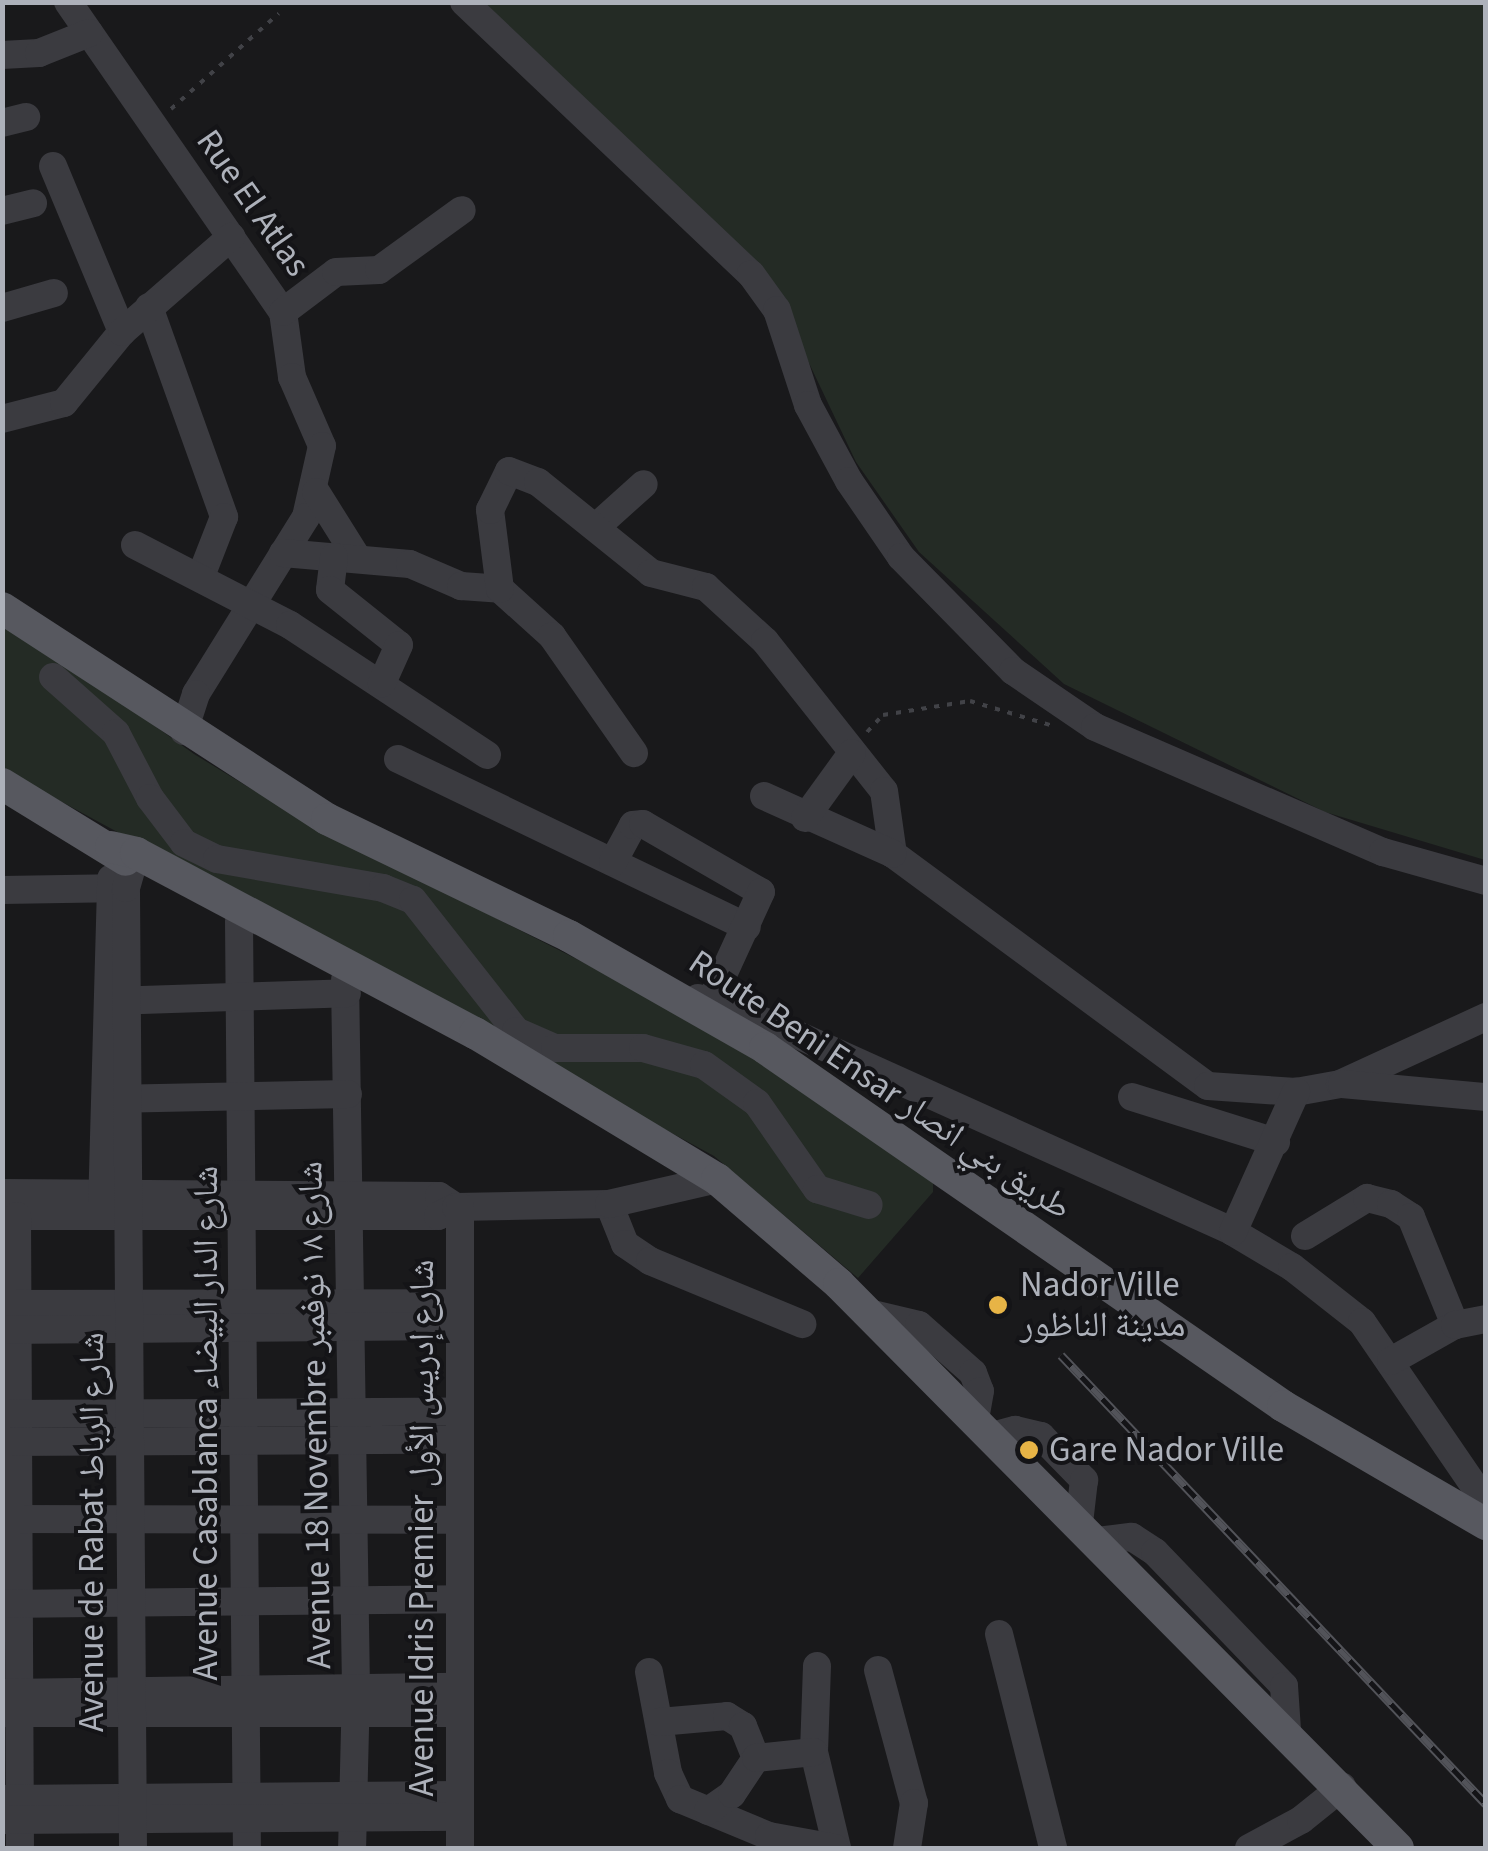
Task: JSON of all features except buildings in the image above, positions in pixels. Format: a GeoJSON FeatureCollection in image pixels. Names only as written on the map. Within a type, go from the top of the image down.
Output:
{"type":"FeatureCollection","features":[{"type":"Feature","properties":{"kind":"main road","name":"Route Beni Ensar طريق بني انصار"},"geometry":{"type":"LineString","coordinates":[[5,612],[184,731],[327,819],[654,982],[765,1048],[1283,1406],[1486,1524]]}},
{"type":"Feature","properties":{"kind":"main road"},"geometry":{"type":"LineString","coordinates":[[2,784],[122,864],[238,921],[346,987],[498,1052],[717,1180],[868,1313],[1287,1730],[1398,1848]]}},
{"type":"Feature","properties":{"kind":"main road"},"geometry":{"type":"LineString","coordinates":[[122,864],[475,1034],[498,1052]]}},
{"type":"Feature","properties":{"kind":"street","name":"Rue El Atlas"},"geometry":{"type":"LineString","coordinates":[[68,2],[283,312],[292,378],[319,434],[316,492],[196,694],[184,731]]}},
{"type":"Feature","properties":{"kind":"street"},"geometry":{"type":"LineString","coordinates":[[464,2],[751,274],[777,310],[808,405],[901,558],[1013,671],[1095,727],[1384,852],[1486,880]]}},
{"type":"Feature","properties":{"kind":"street"},"geometry":{"type":"LineString","coordinates":[[2,55],[39,53],[88,32]]}},
{"type":"Feature","properties":{"kind":"street"},"geometry":{"type":"LineString","coordinates":[[53,166],[122,332]]}},
{"type":"Feature","properties":{"kind":"street"},"geometry":{"type":"LineString","coordinates":[[2,211],[33,203]]}},
{"type":"Feature","properties":{"kind":"street"},"geometry":{"type":"LineString","coordinates":[[283,312],[336,272],[378,270],[462,210]]}},
{"type":"Feature","properties":{"kind":"street"},"geometry":{"type":"LineString","coordinates":[[2,419],[64,402],[122,332],[231,237]]}},
{"type":"Feature","properties":{"kind":"street"},"geometry":{"type":"LineString","coordinates":[[2,308],[54,293]]}},
{"type":"Feature","properties":{"kind":"street"},"geometry":{"type":"LineString","coordinates":[[149,308],[224,517],[201,576]]}},
{"type":"Feature","properties":{"kind":"street"},"geometry":{"type":"LineString","coordinates":[[500,589],[490,510],[509,471],[527,474],[652,573],[706,587],[748,622],[884,792],[894,854]]}},
{"type":"Feature","properties":{"kind":"street"},"geometry":{"type":"LineString","coordinates":[[596,527],[644,484]]}},
{"type":"Feature","properties":{"kind":"street"},"geometry":{"type":"LineString","coordinates":[[316,492],[346,558]]}},
{"type":"Feature","properties":{"kind":"street"},"geometry":{"type":"LineString","coordinates":[[136,545],[251,602],[382,683],[487,755]]}},
{"type":"Feature","properties":{"kind":"street"},"geometry":{"type":"LineString","coordinates":[[283,553],[410,564],[461,586],[500,589],[560,645],[634,753]]}},
{"type":"Feature","properties":{"kind":"street"},"geometry":{"type":"LineString","coordinates":[[346,558],[330,590],[399,645],[382,683]]}},
{"type":"Feature","properties":{"kind":"street"},"geometry":{"type":"LineString","coordinates":[[53,676],[116,733],[150,798],[184,843],[217,859],[383,888],[413,900],[516,1031],[555,1048],[643,1048],[704,1065],[758,1104],[817,1188],[870,1204]]}},
{"type":"Feature","properties":{"kind":"street"},"geometry":{"type":"LineString","coordinates":[[805,818],[852,753]]}},
{"type":"Feature","properties":{"kind":"street"},"geometry":{"type":"LineString","coordinates":[[398,759],[748,926]]}},
{"type":"Feature","properties":{"kind":"street"},"geometry":{"type":"LineString","coordinates":[[764,796],[805,818],[894,854],[1190,1077],[1229,1090],[1296,1092],[1340,1084],[1486,1017]]}},
{"type":"Feature","properties":{"kind":"street"},"geometry":{"type":"LineString","coordinates":[[613,862],[633,825],[642,824],[760,892],[748,926],[710,1003]]}},
{"type":"Feature","properties":{"kind":"street"},"geometry":{"type":"LineString","coordinates":[[2,890],[122,864]]}},
{"type":"Feature","properties":{"kind":"street","name":"Avenue de Rabat شارع الرباط"},"geometry":{"type":"LineString","coordinates":[[122,864],[115,1001],[114,1204],[128,1316],[132,1824]]}},
{"type":"Feature","properties":{"kind":"street","name":"Avenue Casablanca شارع الدار البيضاء"},"geometry":{"type":"LineString","coordinates":[[238,921],[247,1823]]}},
{"type":"Feature","properties":{"kind":"street"},"geometry":{"type":"LineString","coordinates":[[654,982],[780,1027],[1232,1232],[1332,1294],[1391,1362],[1486,1503]]}},
{"type":"Feature","properties":{"kind":"street"},"geometry":{"type":"LineString","coordinates":[[115,1001],[240,997],[346,987]]}},
{"type":"Feature","properties":{"kind":"street","name":"Avenue 18 Novembre شارع ١٨ نوفمبر"},"geometry":{"type":"LineString","coordinates":[[346,987],[355,1700],[352,1848]]}},
{"type":"Feature","properties":{"kind":"street"},"geometry":{"type":"LineString","coordinates":[[1340,1084],[1486,1097]]}},
{"type":"Feature","properties":{"kind":"street"},"geometry":{"type":"LineString","coordinates":[[1232,1232],[1296,1092]]}},
{"type":"Feature","properties":{"kind":"street"},"geometry":{"type":"LineString","coordinates":[[114,1099],[348,1094]]}},
{"type":"Feature","properties":{"kind":"street"},"geometry":{"type":"LineString","coordinates":[[1132,1097],[1276,1142]]}},
{"type":"Feature","properties":{"kind":"street"},"geometry":{"type":"LineString","coordinates":[[460,1806],[352,1807],[247,1823],[132,1824],[13,1817],[7,1208],[242,1203],[349,1205],[438,1216],[458,1207],[609,1204],[717,1180]]}},
{"type":"Feature","properties":{"kind":"street"},"geometry":{"type":"LineString","coordinates":[[1305,1236],[1367,1198],[1391,1204],[1411,1218],[1455,1325]]}},
{"type":"Feature","properties":{"kind":"street"},"geometry":{"type":"LineString","coordinates":[[609,1204],[625,1244],[650,1261],[802,1324]]}},
{"type":"Feature","properties":{"kind":"street","name":"Avenue Idris Premier شارع إدريس الأول"},"geometry":{"type":"LineString","coordinates":[[458,1207],[460,1848]]}},
{"type":"Feature","properties":{"kind":"street"},"geometry":{"type":"LineString","coordinates":[[10,1317],[458,1314]]}},
{"type":"Feature","properties":{"kind":"street"},"geometry":{"type":"LineString","coordinates":[[1391,1362],[1455,1325],[1486,1318]]}},
{"type":"Feature","properties":{"kind":"street"},"geometry":{"type":"LineString","coordinates":[[10,1428],[130,1427],[244,1413],[352,1412],[458,1426]]}},
{"type":"Feature","properties":{"kind":"street"},"geometry":{"type":"LineString","coordinates":[[130,1427],[244,1441],[352,1441],[458,1426]]}},
{"type":"Feature","properties":{"kind":"street"},"geometry":{"type":"LineString","coordinates":[[10,1519],[458,1520]]}},
{"type":"Feature","properties":{"kind":"street"},"geometry":{"type":"LineString","coordinates":[[11,1604],[459,1599]]}},
{"type":"Feature","properties":{"kind":"street"},"geometry":{"type":"LineString","coordinates":[[999,1634],[1053,1848]]}},
{"type":"Feature","properties":{"kind":"street"},"geometry":{"type":"LineString","coordinates":[[649,1672],[674,1790],[680,1799],[769,1836],[836,1848],[814,1752],[817,1666]]}},
{"type":"Feature","properties":{"kind":"street"},"geometry":{"type":"LineString","coordinates":[[878,1670],[914,1803],[907,1848]]}},
{"type":"Feature","properties":{"kind":"street"},"geometry":{"type":"LineString","coordinates":[[11,1703],[458,1700]]}},
{"type":"Feature","properties":{"kind":"street"},"geometry":{"type":"LineString","coordinates":[[659,1722],[727,1716],[743,1726],[756,1758]]}},
{"type":"Feature","properties":{"kind":"street"},"geometry":{"type":"LineString","coordinates":[[756,1758],[814,1752]]}},
{"type":"Feature","properties":{"kind":"street"},"geometry":{"type":"LineString","coordinates":[[708,1810],[732,1794],[756,1758]]}},
{"type":"Feature","properties":{"kind":"street"},"geometry":{"type":"LineString","coordinates":[[1249,1848],[1342,1787]]}},
{"type":"Feature","properties":{"kind":"path"},"geometry":{"type":"LineString","coordinates":[[154,125],[279,12]]}},
{"type":"Feature","properties":{"kind":"path"},"geometry":{"type":"LineString","coordinates":[[852,753],[883,715],[970,701],[1054,726],[1095,727]]}},
{"type":"Feature","properties":{"kind":"shaded area"},"geometry":{"type":"Polygon","coordinates":[[[481,3],[1485,3],[1485,860],[1325,812],[1064,684],[919,552],[856,462],[770,281],[481,3]]]}},
{"type":"Feature","properties":{"kind":"shaded area"},"geometry":{"type":"Polygon","coordinates":[[[2,625],[25,633],[194,754],[306,822],[695,1019],[933,1177],[933,1192],[858,1278],[714,1156],[3,770],[2,625]]]}},
{"type":"Feature","properties":{"kind":"railway"},"geometry":{"type":"LineString","coordinates":[[1061,1355],[1486,1804]]}},
{"type":"Feature","properties":{"kind":"place","name":"Nador Ville مدينة الناظور"},"geometry":{"type":"Point","coordinates":[998,1305]}},
{"type":"Feature","properties":{"kind":"place","name":"Gare Nador Ville"},"geometry":{"type":"Point","coordinates":[1029,1450]}}]}
